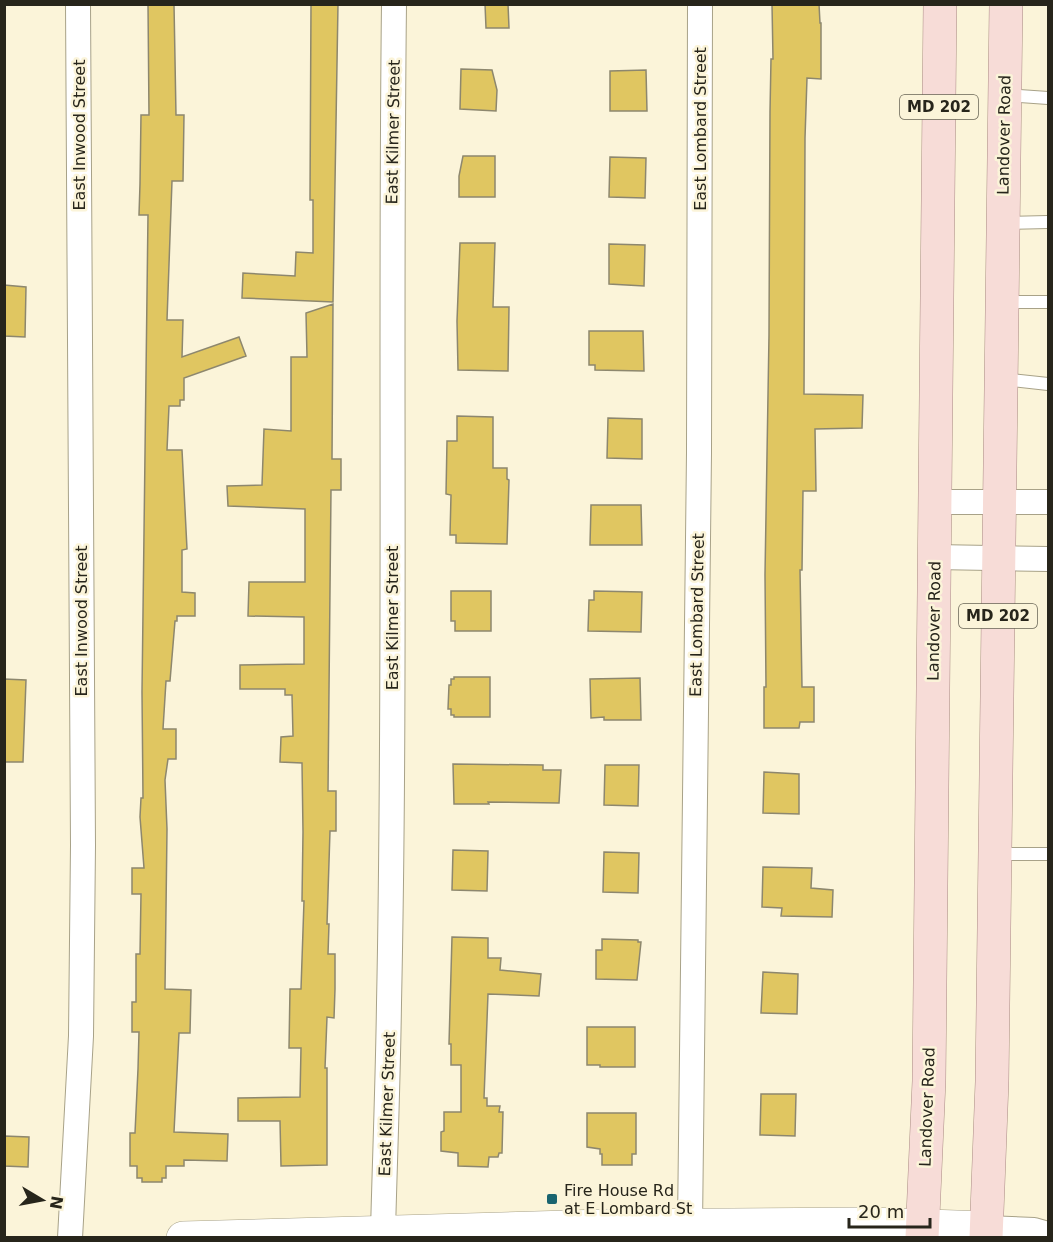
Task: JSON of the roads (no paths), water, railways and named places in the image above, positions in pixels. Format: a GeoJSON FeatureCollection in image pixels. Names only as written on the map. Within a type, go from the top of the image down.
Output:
{"type":"FeatureCollection","features":[{"type":"Feature","properties":{"kind":"main road","name":"Landover Road"},"geometry":{"type":"LineString","coordinates":[[922,1232],[929,1081],[940,4]]}},
{"type":"Feature","properties":{"kind":"main road","name":"Landover Road"},"geometry":{"type":"LineString","coordinates":[[986,1233],[991,1112],[1006,4]]}},
{"type":"Feature","properties":{"kind":"street","name":"East Inwood Street"},"geometry":{"type":"LineString","coordinates":[[70,1238],[81,1036],[83,845],[78,4]]}},
{"type":"Feature","properties":{"kind":"street","name":"East Kilmer Street"},"geometry":{"type":"LineString","coordinates":[[383,1231],[390,979],[394,4]]}},
{"type":"Feature","properties":{"kind":"street","name":"East Lombard Street"},"geometry":{"type":"LineString","coordinates":[[690,1226],[699,453],[700,4]]}},
{"type":"Feature","properties":{"kind":"street"},"geometry":{"type":"LineString","coordinates":[[935,501],[1048,502]]}},
{"type":"Feature","properties":{"kind":"street"},"geometry":{"type":"LineString","coordinates":[[935,557],[1048,559]]}},
{"type":"Feature","properties":{"kind":"street"},"geometry":{"type":"LineString","coordinates":[[183,1238],[603,1226],[986,1233],[1035,1230],[1048,1234]]}},
{"type":"Feature","properties":{"kind":"lane"},"geometry":{"type":"LineString","coordinates":[[1005,95],[1048,98]]}},
{"type":"Feature","properties":{"kind":"lane"},"geometry":{"type":"LineString","coordinates":[[1003,223],[1048,222]]}},
{"type":"Feature","properties":{"kind":"lane"},"geometry":{"type":"LineString","coordinates":[[1002,302],[1048,302]]}},
{"type":"Feature","properties":{"kind":"lane"},"geometry":{"type":"LineString","coordinates":[[1001,379],[1048,384]]}},
{"type":"Feature","properties":{"kind":"lane"},"geometry":{"type":"LineString","coordinates":[[995,854],[1048,854]]}},
{"type":"Feature","properties":{"kind":"place","name":"Fire House Rd at E Lombard St"},"geometry":{"type":"Point","coordinates":[552,1199]}}]}
